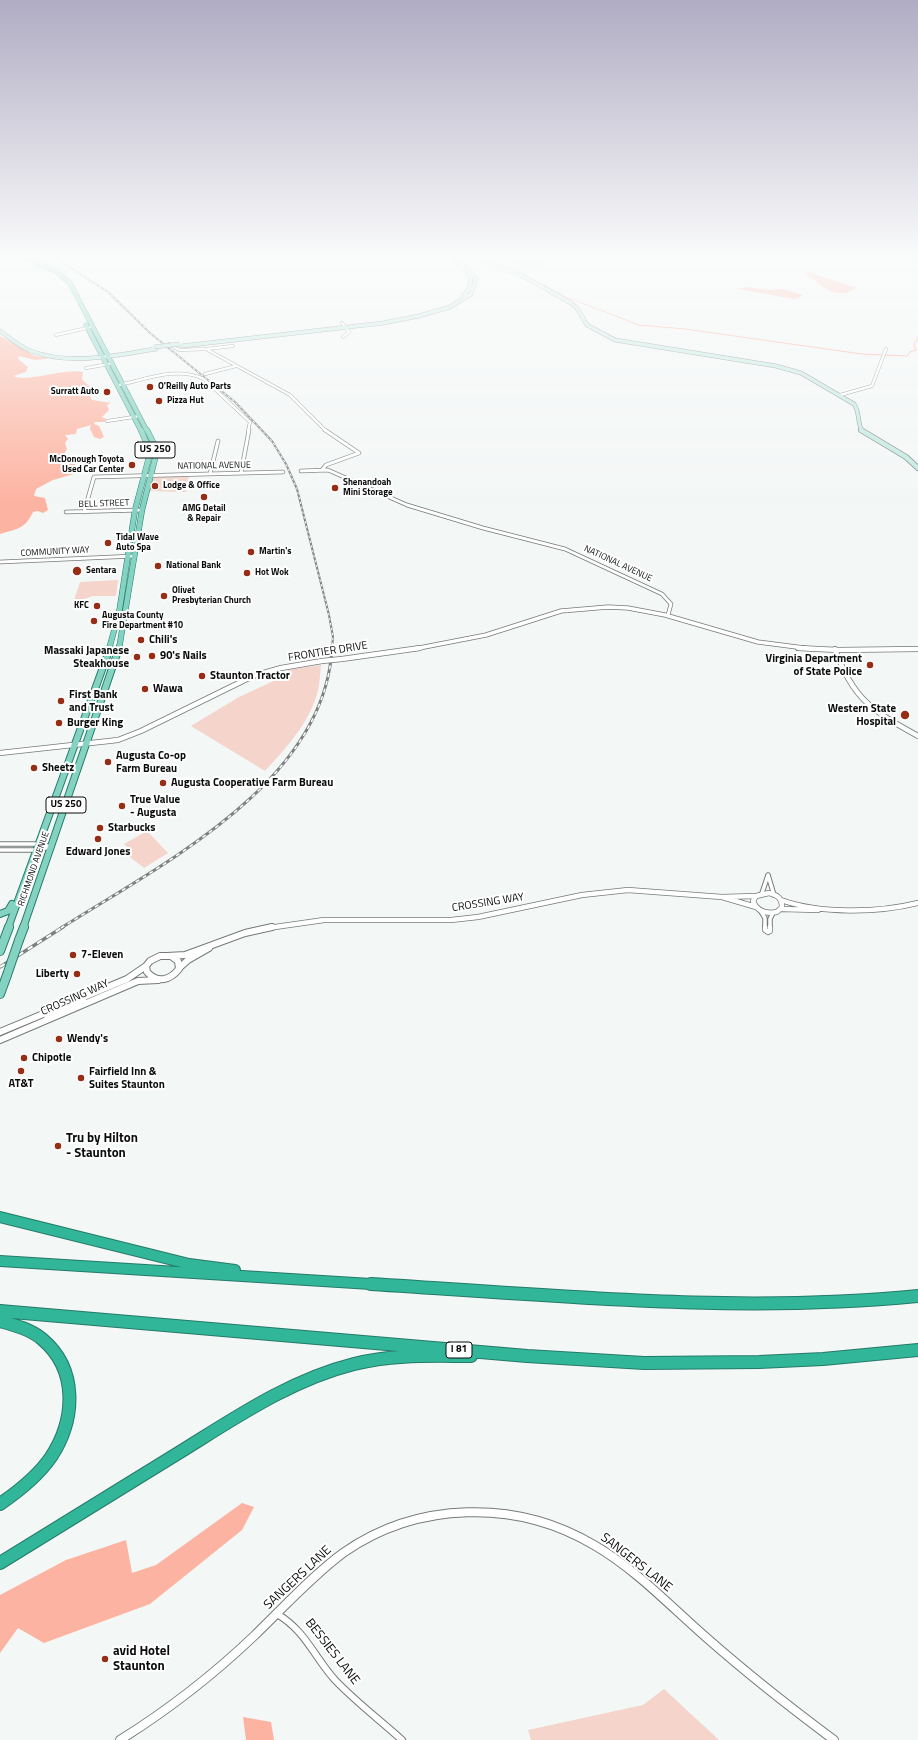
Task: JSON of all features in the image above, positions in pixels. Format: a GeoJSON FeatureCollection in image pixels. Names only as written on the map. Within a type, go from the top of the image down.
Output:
{"type":"FeatureCollection","features":[{"type":"Feature","properties":{"kind":"highway"},"geometry":{"type":"LineString","coordinates":[[0,1217],[189,1264],[295,1279]]}},
{"type":"Feature","properties":{"kind":"highway"},"geometry":{"type":"LineString","coordinates":[[0,1261],[734,1304],[807,1303],[918,1296]]}},
{"type":"Feature","properties":{"kind":"highway","name":"I 81"},"geometry":{"type":"LineString","coordinates":[[0,1311],[527,1356],[644,1363],[729,1363],[823,1359],[918,1350]]}},
{"type":"Feature","properties":{"kind":"highway"},"geometry":{"type":"LineString","coordinates":[[0,1321],[33,1333],[49,1344],[57,1353],[66,1369],[70,1398],[66,1423],[62,1436],[47,1463],[27,1485],[0,1504]]}},
{"type":"Feature","properties":{"kind":"highway"},"geometry":{"type":"LineString","coordinates":[[0,1563],[250,1408],[311,1378],[368,1360],[392,1357],[445,1355],[527,1356]]}},
{"type":"Feature","properties":{"kind":"main road"},"geometry":{"type":"LineString","coordinates":[[14,340],[26,348],[42,354],[68,357],[220,340]]}},
{"type":"Feature","properties":{"kind":"main road"},"geometry":{"type":"LineString","coordinates":[[21,340],[43,351],[70,355],[105,354]]}},
{"type":"Feature","properties":{"kind":"main road","name":"RICHMOND AVENUE"},"geometry":{"type":"LineString","coordinates":[[0,994],[118,656],[142,510],[151,475],[155,450],[140,416],[121,385],[97,340]]}},
{"type":"Feature","properties":{"kind":"main road"},"geometry":{"type":"LineString","coordinates":[[618,340],[787,368],[805,375],[840,395],[857,407],[859,412],[859,427],[862,431],[904,456],[918,468]]}},
{"type":"Feature","properties":{"kind":"main road","name":"RICHMOND AVENUE"},"geometry":{"type":"LineString","coordinates":[[0,951],[112,641],[119,613],[135,510],[149,457],[149,449],[121,385]]}},
{"type":"Feature","properties":{"kind":"main road"},"geometry":{"type":"LineString","coordinates":[[9,925],[7,918],[0,914],[6,913],[10,909],[18,887],[24,882]]}},
{"type":"Feature","properties":{"kind":"street"},"geometry":{"type":"LineString","coordinates":[[169,344],[179,350],[233,346]]}},
{"type":"Feature","properties":{"kind":"street"},"geometry":{"type":"LineString","coordinates":[[206,349],[296,399],[324,429],[360,453],[326,465],[322,470]]}},
{"type":"Feature","properties":{"kind":"street"},"geometry":{"type":"LineString","coordinates":[[840,395],[872,386],[886,349]]}},
{"type":"Feature","properties":{"kind":"street"},"geometry":{"type":"LineString","coordinates":[[86,368],[110,364]]}},
{"type":"Feature","properties":{"kind":"street"},"geometry":{"type":"LineString","coordinates":[[205,374],[236,366]]}},
{"type":"Feature","properties":{"kind":"street"},"geometry":{"type":"LineString","coordinates":[[121,385],[177,373],[200,376],[250,422],[241,473]]}},
{"type":"Feature","properties":{"kind":"street"},"geometry":{"type":"LineString","coordinates":[[107,421],[140,416]]}},
{"type":"Feature","properties":{"kind":"street"},"geometry":{"type":"LineString","coordinates":[[210,474],[218,441]]}},
{"type":"Feature","properties":{"kind":"street","name":"NATIONAL AVENUE"},"geometry":{"type":"LineString","coordinates":[[301,471],[328,470],[407,505],[483,528],[556,546],[580,555],[664,596],[671,605],[668,615]]}},
{"type":"Feature","properties":{"kind":"street","name":"NATIONAL AVENUE"},"geometry":{"type":"LineString","coordinates":[[84,512],[94,476],[283,472]]}},
{"type":"Feature","properties":{"kind":"street","name":"BELL STREET"},"geometry":{"type":"LineString","coordinates":[[66,512],[142,510]]}},
{"type":"Feature","properties":{"kind":"street","name":"COMMUNITY WAY"},"geometry":{"type":"LineString","coordinates":[[0,562],[128,555],[135,556]]}},
{"type":"Feature","properties":{"kind":"street","name":"FRONTIER DRIVE"},"geometry":{"type":"LineString","coordinates":[[0,753],[114,741],[132,735],[210,696],[257,675],[280,668],[470,639],[546,614],[573,609],[620,607],[668,615]]}},
{"type":"Feature","properties":{"kind":"street"},"geometry":{"type":"LineString","coordinates":[[668,615],[759,642],[798,648],[835,650],[918,650]]}},
{"type":"Feature","properties":{"kind":"street"},"geometry":{"type":"LineString","coordinates":[[835,650],[849,685],[858,697],[874,710],[918,736]]}},
{"type":"Feature","properties":{"kind":"street"},"geometry":{"type":"LineString","coordinates":[[0,844],[52,847]]}},
{"type":"Feature","properties":{"kind":"street"},"geometry":{"type":"LineString","coordinates":[[0,850],[37,847]]}},
{"type":"Feature","properties":{"kind":"street"},"geometry":{"type":"LineString","coordinates":[[762,893],[768,875],[770,877],[774,895]]}},
{"type":"Feature","properties":{"kind":"street","name":"CROSSING WAY"},"geometry":{"type":"LineString","coordinates":[[167,956],[185,955],[245,933],[275,925],[324,920],[451,920],[471,918],[596,893],[644,890],[722,897],[756,896]]}},
{"type":"Feature","properties":{"kind":"street"},"geometry":{"type":"LineString","coordinates":[[823,909],[781,900],[774,895],[762,893],[756,896],[753,901],[764,918],[765,930],[768,932],[770,931],[770,919],[773,913],[781,909],[867,911],[918,903]]}},
{"type":"Feature","properties":{"kind":"street","name":"CROSSING WAY"},"geometry":{"type":"LineString","coordinates":[[722,897],[726,900],[747,903],[758,909]]}},
{"type":"Feature","properties":{"kind":"street"},"geometry":{"type":"LineString","coordinates":[[781,900],[781,909]]}},
{"type":"Feature","properties":{"kind":"street"},"geometry":{"type":"LineString","coordinates":[[758,909],[773,913]]}},
{"type":"Feature","properties":{"kind":"street","name":"CROSSING WAY"},"geometry":{"type":"LineString","coordinates":[[179,969],[188,960],[211,946]]}},
{"type":"Feature","properties":{"kind":"street"},"geometry":{"type":"LineString","coordinates":[[167,956],[174,957],[178,961],[179,969],[170,978],[158,980],[149,976],[146,972],[146,966],[153,959],[167,956]]}},
{"type":"Feature","properties":{"kind":"street","name":"CROSSING WAY"},"geometry":{"type":"LineString","coordinates":[[0,1032],[135,975],[146,966]]}},
{"type":"Feature","properties":{"kind":"street","name":"CROSSING WAY"},"geometry":{"type":"LineString","coordinates":[[0,1040],[138,980],[158,980]]}},
{"type":"Feature","properties":{"kind":"street"},"geometry":{"type":"LineString","coordinates":[[89,1002],[108,987]]}},
{"type":"Feature","properties":{"kind":"street"},"geometry":{"type":"LineString","coordinates":[[43,1022],[53,1014],[80,1003],[85,996]]}},
{"type":"Feature","properties":{"kind":"street","name":"SANGERS LANE"},"geometry":{"type":"LineString","coordinates":[[120,1740],[197,1685],[240,1649],[343,1554],[372,1536],[408,1521],[440,1514],[473,1511],[493,1512],[530,1518],[573,1534],[613,1558],[763,1684],[834,1740]]}},
{"type":"Feature","properties":{"kind":"street","name":"BESSIES LANE"},"geometry":{"type":"LineString","coordinates":[[277,1614],[297,1627],[334,1679],[355,1700],[402,1740]]}},
{"type":"Feature","properties":{"kind":"shaded area"},"geometry":{"type":"Polygon","coordinates":[[[0,340],[7,340],[35,356],[53,358],[35,360],[19,356],[18,359],[28,367],[26,372],[13,376],[27,378],[75,371],[83,372],[82,379],[93,390],[90,396],[92,400],[111,403],[107,405],[109,410],[102,417],[106,419],[104,422],[95,422],[94,424],[99,426],[104,437],[100,439],[94,437],[90,429],[91,425],[77,429],[76,434],[65,435],[68,439],[65,443],[67,449],[64,454],[72,458],[77,469],[86,469],[104,463],[105,465],[53,480],[36,489],[34,496],[45,498],[48,510],[43,513],[38,511],[33,512],[27,522],[20,528],[0,534],[0,340]]]}},
{"type":"Feature","properties":{"kind":"shaded area"},"geometry":{"type":"Polygon","coordinates":[[[189,475],[186,492],[149,491],[154,476],[189,475]]]}},
{"type":"Feature","properties":{"kind":"shaded area"},"geometry":{"type":"Polygon","coordinates":[[[118,580],[116,596],[93,596],[73,603],[80,582],[118,580]]]}},
{"type":"Feature","properties":{"kind":"shaded area"},"geometry":{"type":"Polygon","coordinates":[[[321,665],[318,690],[310,712],[297,734],[265,771],[191,726],[239,697],[278,679],[280,681],[289,677],[288,670],[321,665]]]}},
{"type":"Feature","properties":{"kind":"shaded area"},"geometry":{"type":"Polygon","coordinates":[[[147,831],[168,853],[144,868],[126,854],[128,848],[124,844],[147,831]]]}},
{"type":"Feature","properties":{"kind":"shaded area"},"geometry":{"type":"Polygon","coordinates":[[[242,1503],[254,1507],[242,1530],[150,1604],[44,1643],[18,1628],[0,1653],[0,1595],[66,1560],[126,1540],[132,1573],[156,1565],[242,1503]]]}},
{"type":"Feature","properties":{"kind":"shaded area"},"geometry":{"type":"Polygon","coordinates":[[[664,1689],[719,1740],[531,1740],[528,1730],[643,1705],[664,1689]]]}},
{"type":"Feature","properties":{"kind":"shaded area"},"geometry":{"type":"Polygon","coordinates":[[[243,1717],[271,1722],[274,1740],[246,1740],[243,1717]]]}},
{"type":"Feature","properties":{"kind":"waterway"},"geometry":{"type":"LineString","coordinates":[[764,340],[862,354],[907,356],[910,352],[916,350],[914,345],[916,340]]}},
{"type":"Feature","properties":{"kind":"railway"},"geometry":{"type":"LineString","coordinates":[[159,340],[235,402],[272,441],[286,464],[297,489],[329,615],[333,637],[332,649]]}},
{"type":"Feature","properties":{"kind":"railway"},"geometry":{"type":"LineString","coordinates":[[61,928],[189,847],[232,815],[270,779],[301,740],[322,696],[332,648]]}},
{"type":"Feature","properties":{"kind":"railway"},"geometry":{"type":"LineString","coordinates":[[0,967],[63,927]]}},
{"type":"Feature","properties":{"kind":"place","name":"O'Reilly Auto Parts"},"geometry":{"type":"Point","coordinates":[150,387]}},
{"type":"Feature","properties":{"kind":"place","name":"Surratt Auto"},"geometry":{"type":"Point","coordinates":[107,392]}},
{"type":"Feature","properties":{"kind":"place","name":"Pizza Hut"},"geometry":{"type":"Point","coordinates":[159,401]}},
{"type":"Feature","properties":{"kind":"place","name":"McDonough Toyota Used Car Center"},"geometry":{"type":"Point","coordinates":[132,465]}},
{"type":"Feature","properties":{"kind":"place","name":"Lodge & Office"},"geometry":{"type":"Point","coordinates":[155,486]}},
{"type":"Feature","properties":{"kind":"place","name":"Shenandoah Mini Storage"},"geometry":{"type":"Point","coordinates":[335,488]}},
{"type":"Feature","properties":{"kind":"place","name":"AMG Detail & Repair"},"geometry":{"type":"Point","coordinates":[204,497]}},
{"type":"Feature","properties":{"kind":"place","name":"Tidal Wave Auto Spa"},"geometry":{"type":"Point","coordinates":[108,543]}},
{"type":"Feature","properties":{"kind":"place","name":"Martin's"},"geometry":{"type":"Point","coordinates":[251,552]}},
{"type":"Feature","properties":{"kind":"place","name":"National Bank"},"geometry":{"type":"Point","coordinates":[158,566]}},
{"type":"Feature","properties":{"kind":"place","name":"Sentara"},"geometry":{"type":"Point","coordinates":[77,571]}},
{"type":"Feature","properties":{"kind":"place","name":"Hot Wok"},"geometry":{"type":"Point","coordinates":[247,573]}},
{"type":"Feature","properties":{"kind":"place","name":"Olivet Presbyterian Church"},"geometry":{"type":"Point","coordinates":[164,596]}},
{"type":"Feature","properties":{"kind":"place","name":"KFC"},"geometry":{"type":"Point","coordinates":[97,606]}},
{"type":"Feature","properties":{"kind":"place","name":"Augusta County Fire Department #10"},"geometry":{"type":"Point","coordinates":[94,621]}},
{"type":"Feature","properties":{"kind":"place","name":"Chili's"},"geometry":{"type":"Point","coordinates":[141,640]}},
{"type":"Feature","properties":{"kind":"place","name":"90's Nails"},"geometry":{"type":"Point","coordinates":[152,656]}},
{"type":"Feature","properties":{"kind":"place","name":"Massaki Japanese Steakhouse"},"geometry":{"type":"Point","coordinates":[137,657]}},
{"type":"Feature","properties":{"kind":"place","name":"Virginia Department of State Police"},"geometry":{"type":"Point","coordinates":[870,665]}},
{"type":"Feature","properties":{"kind":"place","name":"Staunton Tractor"},"geometry":{"type":"Point","coordinates":[202,676]}},
{"type":"Feature","properties":{"kind":"place","name":"Wawa"},"geometry":{"type":"Point","coordinates":[145,689]}},
{"type":"Feature","properties":{"kind":"place","name":"First Bank and Trust"},"geometry":{"type":"Point","coordinates":[61,701]}},
{"type":"Feature","properties":{"kind":"place","name":"Western State Hospital"},"geometry":{"type":"Point","coordinates":[905,715]}},
{"type":"Feature","properties":{"kind":"place","name":"Burger King"},"geometry":{"type":"Point","coordinates":[59,723]}},
{"type":"Feature","properties":{"kind":"place","name":"Augusta Co-op Farm Bureau"},"geometry":{"type":"Point","coordinates":[108,762]}},
{"type":"Feature","properties":{"kind":"place","name":"Sheetz"},"geometry":{"type":"Point","coordinates":[34,768]}},
{"type":"Feature","properties":{"kind":"place","name":"Augusta Cooperative Farm Bureau"},"geometry":{"type":"Point","coordinates":[163,783]}},
{"type":"Feature","properties":{"kind":"place","name":"True Value - Augusta"},"geometry":{"type":"Point","coordinates":[122,806]}},
{"type":"Feature","properties":{"kind":"place","name":"Starbucks"},"geometry":{"type":"Point","coordinates":[100,828]}},
{"type":"Feature","properties":{"kind":"place","name":"Edward Jones"},"geometry":{"type":"Point","coordinates":[98,839]}},
{"type":"Feature","properties":{"kind":"place","name":"7-Eleven"},"geometry":{"type":"Point","coordinates":[73,955]}},
{"type":"Feature","properties":{"kind":"place","name":"Liberty"},"geometry":{"type":"Point","coordinates":[77,974]}},
{"type":"Feature","properties":{"kind":"place","name":"Wendy's"},"geometry":{"type":"Point","coordinates":[59,1039]}},
{"type":"Feature","properties":{"kind":"place","name":"Chipotle"},"geometry":{"type":"Point","coordinates":[24,1058]}},
{"type":"Feature","properties":{"kind":"place","name":"AT&T"},"geometry":{"type":"Point","coordinates":[21,1071]}},
{"type":"Feature","properties":{"kind":"place","name":"Fairfield Inn & Suites Staunton"},"geometry":{"type":"Point","coordinates":[81,1078]}},
{"type":"Feature","properties":{"kind":"place","name":"Tru by Hilton - Staunton"},"geometry":{"type":"Point","coordinates":[58,1146]}},
{"type":"Feature","properties":{"kind":"place","name":"avid Hotel Staunton"},"geometry":{"type":"Point","coordinates":[105,1659]}}]}
